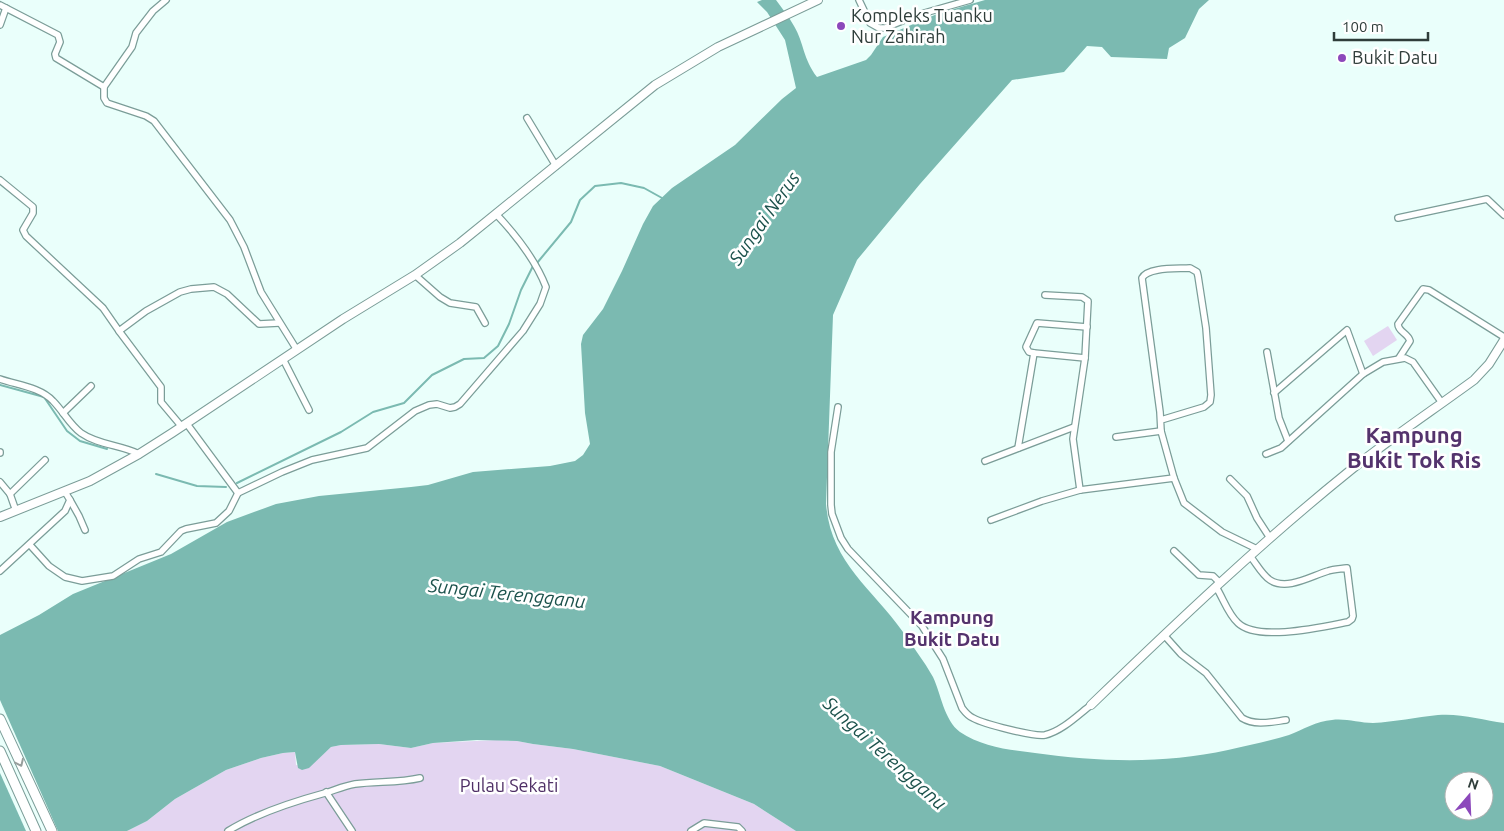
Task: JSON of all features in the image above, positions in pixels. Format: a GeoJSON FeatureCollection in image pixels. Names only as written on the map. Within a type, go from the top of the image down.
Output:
{"type":"FeatureCollection","features":[{"type":"Feature","properties":{"kind":"main road"},"geometry":{"type":"LineString","coordinates":[[0,719],[52,831]]}},
{"type":"Feature","properties":{"kind":"main road"},"geometry":{"type":"LineString","coordinates":[[0,751],[36,831]]}},
{"type":"Feature","properties":{"kind":"street"},"geometry":{"type":"LineString","coordinates":[[166,0],[153,11],[136,33],[132,47],[104,87],[104,98],[107,103],[146,116],[154,121],[230,220],[244,247],[261,292],[297,350]]}},
{"type":"Feature","properties":{"kind":"street"},"geometry":{"type":"LineString","coordinates":[[0,517],[90,481],[140,454],[344,319],[415,275],[460,243],[655,85],[710,51],[818,0]]}},
{"type":"Feature","properties":{"kind":"street"},"geometry":{"type":"LineString","coordinates":[[859,0],[870,23],[880,28],[970,0]]}},
{"type":"Feature","properties":{"kind":"street"},"geometry":{"type":"LineString","coordinates":[[0,5],[58,35],[60,42],[55,54],[56,58],[104,87]]}},
{"type":"Feature","properties":{"kind":"street"},"geometry":{"type":"LineString","coordinates":[[0,25],[6,8]]}},
{"type":"Feature","properties":{"kind":"street"},"geometry":{"type":"LineString","coordinates":[[526,118],[556,166]]}},
{"type":"Feature","properties":{"kind":"street"},"geometry":{"type":"LineString","coordinates":[[0,180],[33,207],[33,213],[23,230],[26,236],[96,301],[161,387],[162,402],[184,425],[238,493]]}},
{"type":"Feature","properties":{"kind":"street"},"geometry":{"type":"LineString","coordinates":[[1398,218],[1487,199],[1504,215]]}},
{"type":"Feature","properties":{"kind":"street"},"geometry":{"type":"LineString","coordinates":[[30,544],[48,566],[65,576],[82,581],[113,576],[139,559],[161,552],[186,528],[216,523],[229,511],[238,493],[312,460],[367,448],[415,411],[429,405],[437,404],[450,408],[460,404],[523,331],[539,306],[546,286],[532,259],[496,214]]}},
{"type":"Feature","properties":{"kind":"street"},"geometry":{"type":"LineString","coordinates":[[1161,420],[1204,407],[1209,405],[1210,402],[1211,395],[1204,319],[1198,276],[1190,268],[1151,271],[1144,274],[1142,278],[1161,431],[1181,498],[1188,508],[1222,532],[1257,549]]}},
{"type":"Feature","properties":{"kind":"street"},"geometry":{"type":"LineString","coordinates":[[415,275],[440,298],[450,304],[476,307],[486,323]]}},
{"type":"Feature","properties":{"kind":"street"},"geometry":{"type":"LineString","coordinates":[[119,331],[146,311],[180,292],[214,287],[226,294],[260,324],[279,323]]}},
{"type":"Feature","properties":{"kind":"street"},"geometry":{"type":"LineString","coordinates":[[838,407],[831,452],[831,505],[832,514],[841,538],[848,549],[922,626],[943,659],[962,708],[966,713],[973,719],[985,723],[1034,735],[1045,735],[1055,731],[1091,705],[1257,549],[1353,469],[1474,380],[1489,364],[1504,338],[1429,290],[1422,289],[1398,324],[1410,341],[1400,358]]}},
{"type":"Feature","properties":{"kind":"street"},"geometry":{"type":"LineString","coordinates":[[1045,295],[1086,298],[1088,302],[1085,358],[1074,428],[1074,451],[1080,490]]}},
{"type":"Feature","properties":{"kind":"street"},"geometry":{"type":"LineString","coordinates":[[1085,358],[1034,353],[1029,352],[1026,347],[1038,323],[1087,327]]}},
{"type":"Feature","properties":{"kind":"street"},"geometry":{"type":"LineString","coordinates":[[1274,393],[1347,330],[1363,374]]}},
{"type":"Feature","properties":{"kind":"street"},"geometry":{"type":"LineString","coordinates":[[1267,352],[1281,426],[1288,441]]}},
{"type":"Feature","properties":{"kind":"street"},"geometry":{"type":"LineString","coordinates":[[1018,448],[1034,353]]}},
{"type":"Feature","properties":{"kind":"street"},"geometry":{"type":"LineString","coordinates":[[1266,454],[1279,450],[1363,374],[1383,362],[1400,358],[1409,360],[1417,366],[1442,404]]}},
{"type":"Feature","properties":{"kind":"street"},"geometry":{"type":"LineString","coordinates":[[283,359],[310,410]]}},
{"type":"Feature","properties":{"kind":"street"},"geometry":{"type":"LineString","coordinates":[[0,379],[40,392],[52,400],[78,430],[92,440],[140,454]]}},
{"type":"Feature","properties":{"kind":"street"},"geometry":{"type":"LineString","coordinates":[[63,412],[91,386]]}},
{"type":"Feature","properties":{"kind":"street"},"geometry":{"type":"LineString","coordinates":[[985,461],[1074,428]]}},
{"type":"Feature","properties":{"kind":"street"},"geometry":{"type":"LineString","coordinates":[[1116,436],[1161,431]]}},
{"type":"Feature","properties":{"kind":"street"},"geometry":{"type":"LineString","coordinates":[[10,494],[45,460]]}},
{"type":"Feature","properties":{"kind":"street"},"geometry":{"type":"LineString","coordinates":[[991,520],[1042,500],[1080,490],[1174,478]]}},
{"type":"Feature","properties":{"kind":"street"},"geometry":{"type":"LineString","coordinates":[[1230,479],[1247,496],[1257,518],[1270,538]]}},
{"type":"Feature","properties":{"kind":"street"},"geometry":{"type":"LineString","coordinates":[[0,482],[10,494],[16,510]]}},
{"type":"Feature","properties":{"kind":"street"},"geometry":{"type":"LineString","coordinates":[[65,492],[85,530]]}},
{"type":"Feature","properties":{"kind":"street"},"geometry":{"type":"LineString","coordinates":[[0,572],[60,517],[70,500]]}},
{"type":"Feature","properties":{"kind":"street"},"geometry":{"type":"LineString","coordinates":[[1174,551],[1199,575],[1211,576],[1218,585],[1233,618],[1243,628],[1252,631],[1268,632],[1296,631],[1348,622],[1352,619],[1347,568],[1330,570],[1294,583],[1278,584],[1265,575],[1250,556]]}},
{"type":"Feature","properties":{"kind":"street"},"geometry":{"type":"LineString","coordinates":[[1164,635],[1181,654],[1206,673],[1242,718],[1249,722],[1259,723],[1286,720]]}},
{"type":"Feature","properties":{"kind":"street"},"geometry":{"type":"LineString","coordinates":[[228,831],[258,816],[309,796],[354,784],[420,778]]}},
{"type":"Feature","properties":{"kind":"street"},"geometry":{"type":"LineString","coordinates":[[326,792],[352,831]]}},
{"type":"Feature","properties":{"kind":"street"},"geometry":{"type":"LineString","coordinates":[[691,831],[704,823],[738,827],[742,831]]}},
{"type":"Feature","properties":{"kind":"green space"},"geometry":{"type":"Polygon","coordinates":[[[1388,326],[1397,340],[1373,356],[1364,341],[1388,326]]]}},
{"type":"Feature","properties":{"kind":"green space","name":"Pulau Sekati"},"geometry":{"type":"Polygon","coordinates":[[[496,740],[573,749],[660,766],[754,804],[796,831],[127,831],[147,821],[175,799],[226,770],[261,758],[295,752],[296,765],[309,767],[331,747],[341,745],[379,744],[411,748],[433,743],[496,740]]]}},
{"type":"Feature","properties":{"kind":"water"},"geometry":{"type":"Polygon","coordinates":[[[776,0],[794,26],[809,64],[817,77],[866,60],[883,37],[937,14],[985,0],[1209,0],[1199,9],[1185,38],[1169,48],[1167,59],[1111,57],[1102,47],[1087,46],[1064,72],[1012,80],[920,184],[857,260],[833,315],[826,504],[829,525],[844,559],[891,616],[930,671],[950,721],[955,727],[960,732],[977,741],[1006,749],[1059,756],[1132,760],[1204,755],[1282,737],[1315,724],[1332,720],[1373,723],[1446,715],[1504,723],[1504,831],[796,831],[754,804],[660,766],[573,749],[517,741],[477,740],[433,743],[411,748],[379,744],[341,745],[331,747],[309,768],[302,770],[298,768],[295,752],[261,758],[226,770],[175,799],[147,821],[127,831],[0,831],[0,635],[39,615],[73,594],[171,554],[227,522],[276,504],[319,496],[428,485],[473,472],[550,466],[575,461],[583,455],[590,444],[585,413],[581,344],[583,335],[603,309],[653,206],[672,188],[735,145],[782,99],[796,88],[785,40],[767,12],[757,2],[776,0]]]}},
{"type":"Feature","properties":{"kind":"pier"},"geometry":{"type":"Polygon","coordinates":[[[0,700],[58,831],[26,831],[0,773],[0,700]]]}},
{"type":"Feature","properties":{"kind":"waterway"},"geometry":{"type":"LineString","coordinates":[[537,263],[571,222],[580,200],[595,186],[621,183],[644,188],[662,198]]}},
{"type":"Feature","properties":{"kind":"waterway"},"geometry":{"type":"LineString","coordinates":[[237,483],[341,432],[373,412],[404,403],[432,375],[464,359],[484,358],[498,346],[533,266]]}},
{"type":"Feature","properties":{"kind":"waterway"},"geometry":{"type":"LineString","coordinates":[[0,385],[44,397],[67,431],[80,441],[107,449]]}},
{"type":"Feature","properties":{"kind":"waterway"},"geometry":{"type":"LineString","coordinates":[[156,474],[197,486],[226,487]]}},
{"type":"Feature","properties":{"kind":"place","name":"Kompleks Tuanku Nur Zahirah"},"geometry":{"type":"Point","coordinates":[841,26]}},
{"type":"Feature","properties":{"kind":"place","name":"Bukit Datu"},"geometry":{"type":"Point","coordinates":[1342,58]}},
{"type":"Feature","properties":{"kind":"district","name":"Kampung Bukit Tok Ris"},"geometry":{"type":"Point","coordinates":[1414,448]}},
{"type":"Feature","properties":{"kind":"district","name":"Kampung Bukit Datu"},"geometry":{"type":"Point","coordinates":[952,628]}},
{"type":"Feature","properties":{"kind":"water label","name":"Sungai Nerus"},"geometry":{"type":"Point","coordinates":[764,218]}},
{"type":"Feature","properties":{"kind":"water label","name":"Sungai Terengganu"},"geometry":{"type":"Point","coordinates":[507,593]}},
{"type":"Feature","properties":{"kind":"water label","name":"Sungai Terengganu"},"geometry":{"type":"Point","coordinates":[885,753]}}]}
